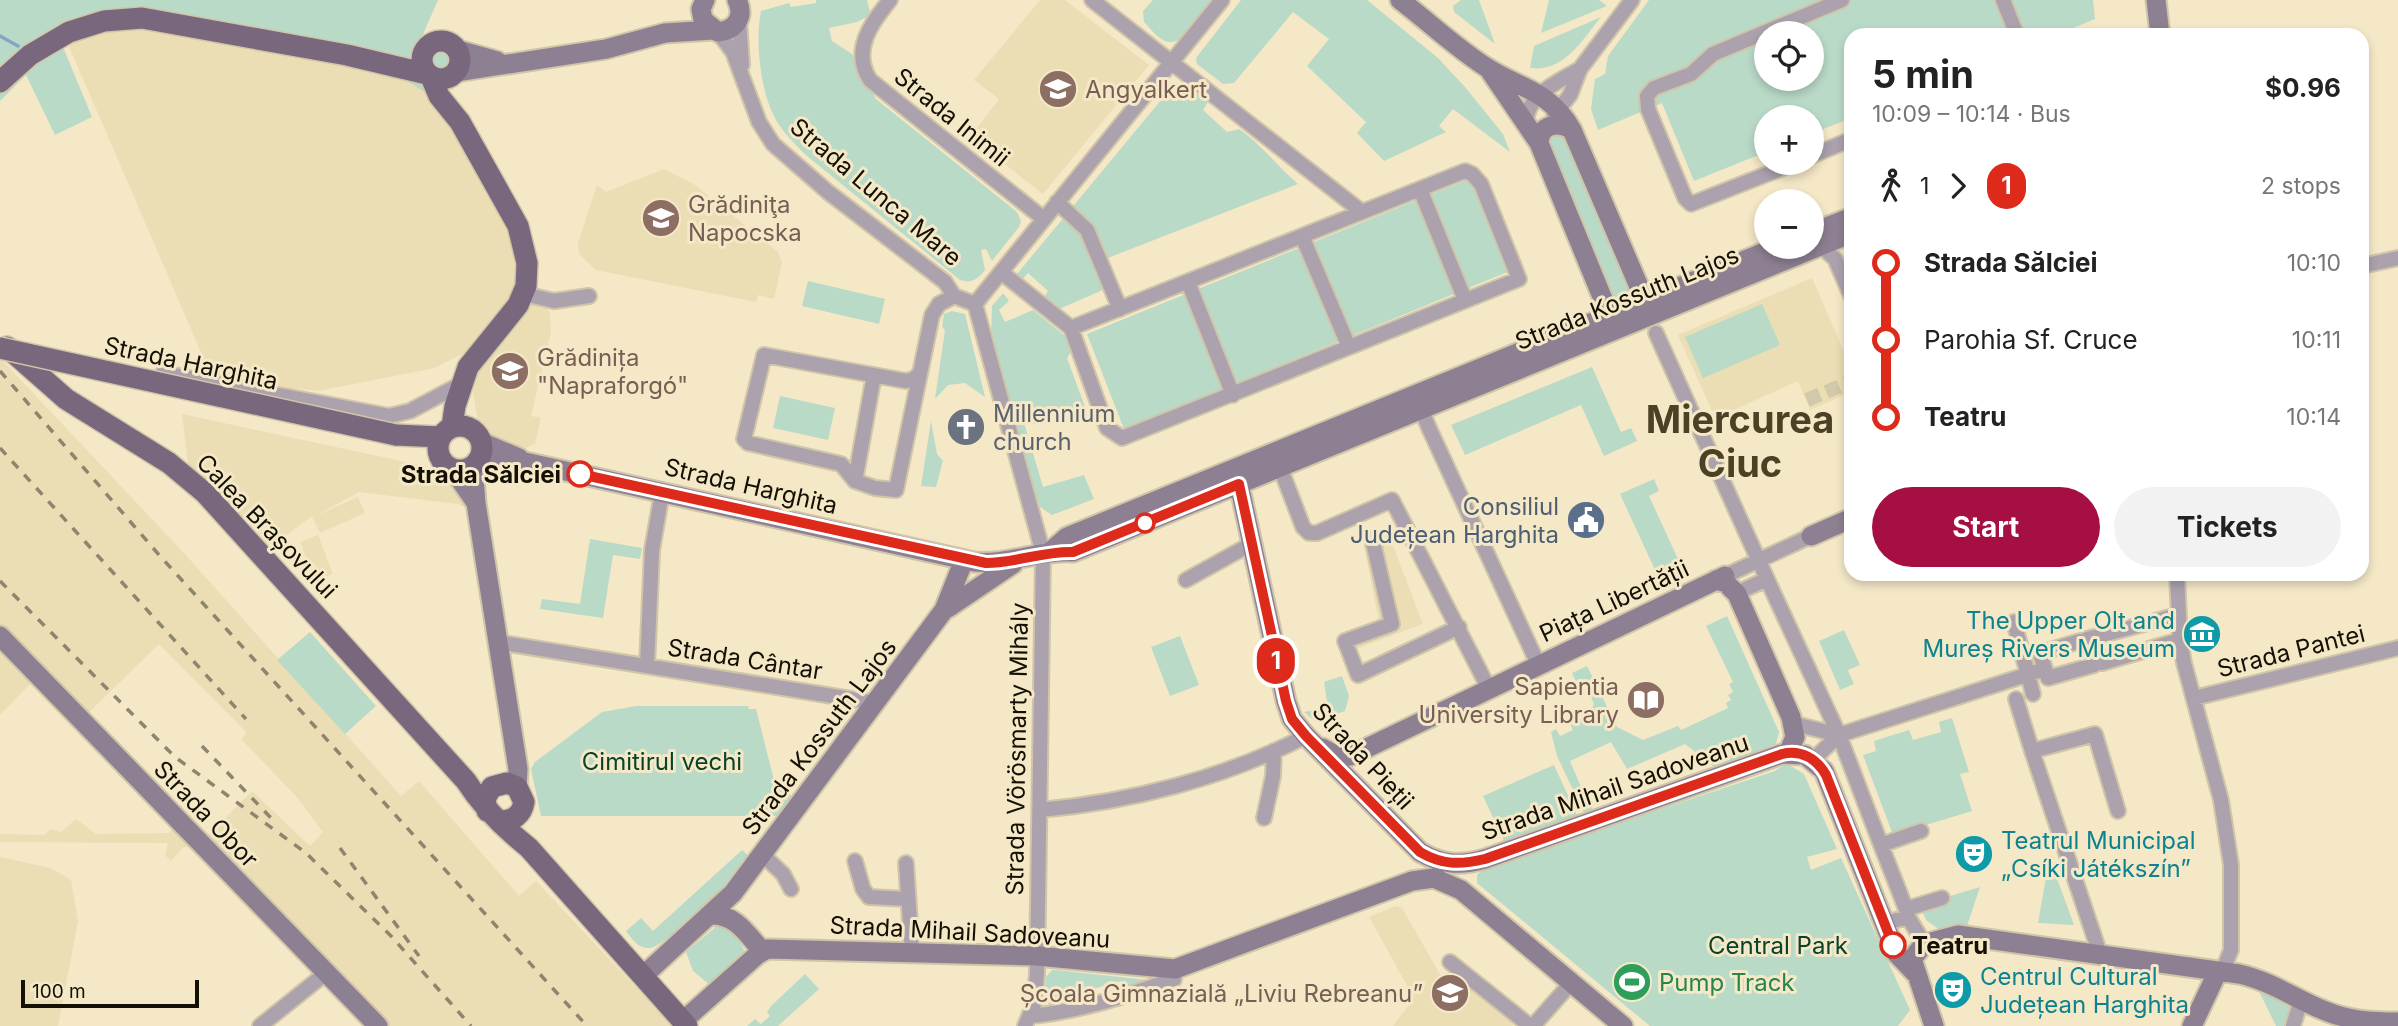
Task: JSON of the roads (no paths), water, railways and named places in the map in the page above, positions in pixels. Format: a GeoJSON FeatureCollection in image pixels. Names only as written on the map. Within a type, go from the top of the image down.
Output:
{"type":"FeatureCollection","features":[{"type":"Feature","properties":{"kind":"main road"},"geometry":{"type":"LineString","coordinates":[[0,82],[49,42],[86,26],[122,19],[167,21],[378,61],[443,79],[454,74]]}},
{"type":"Feature","properties":{"kind":"main road"},"geometry":{"type":"LineString","coordinates":[[378,61],[425,49],[433,42],[442,41],[458,50],[460,60],[454,74],[460,122]]}},
{"type":"Feature","properties":{"kind":"main road"},"geometry":{"type":"LineString","coordinates":[[425,49],[421,62],[439,96],[460,122],[518,226],[527,263],[524,294],[512,315],[471,361],[464,382],[460,446]]}},
{"type":"Feature","properties":{"kind":"main road","name":"Calea Brașovului"},"geometry":{"type":"LineString","coordinates":[[0,340],[66,399],[169,463],[205,493],[466,781],[503,815]]}},
{"type":"Feature","properties":{"kind":"main road","name":"Strada Harghita"},"geometry":{"type":"LineString","coordinates":[[0,348],[404,437],[460,446]]}},
{"type":"Feature","properties":{"kind":"main road"},"geometry":{"type":"LineString","coordinates":[[466,781],[503,786]]}},
{"type":"Feature","properties":{"kind":"main road","name":"Calea Brașovului"},"geometry":{"type":"LineString","coordinates":[[503,815],[523,796],[503,786],[485,798],[503,815],[529,848],[685,1023]]}},
{"type":"Feature","properties":{"kind":"street","name":"Strada Inimii"},"geometry":{"type":"LineString","coordinates":[[890,0],[874,20],[862,51],[864,68],[870,80],[1044,219]]}},
{"type":"Feature","properties":{"kind":"street"},"geometry":{"type":"LineString","coordinates":[[1092,0],[1362,212]]}},
{"type":"Feature","properties":{"kind":"street"},"geometry":{"type":"LineString","coordinates":[[1047,552],[975,304],[1222,0]]}},
{"type":"Feature","properties":{"kind":"street"},"geometry":{"type":"LineString","coordinates":[[1400,0],[1487,67],[1565,102]]}},
{"type":"Feature","properties":{"kind":"street"},"geometry":{"type":"LineString","coordinates":[[1526,125],[1541,123],[1565,102],[1580,69],[1632,0]]}},
{"type":"Feature","properties":{"kind":"street"},"geometry":{"type":"LineString","coordinates":[[1765,175],[1691,204],[1685,198],[1647,107],[1647,96],[1654,88],[1699,69],[1713,54],[1842,0]]}},
{"type":"Feature","properties":{"kind":"street"},"geometry":{"type":"LineString","coordinates":[[2003,0],[2014,28]]}},
{"type":"Feature","properties":{"kind":"street"},"geometry":{"type":"LineString","coordinates":[[2156,0],[2159,28]]}},
{"type":"Feature","properties":{"kind":"street"},"geometry":{"type":"LineString","coordinates":[[704,3],[703,20],[716,31]]}},
{"type":"Feature","properties":{"kind":"street"},"geometry":{"type":"LineString","coordinates":[[665,33],[685,22],[704,3]]}},
{"type":"Feature","properties":{"kind":"street"},"geometry":{"type":"LineString","coordinates":[[454,74],[502,63],[606,49],[665,33],[731,29],[740,8]]}},
{"type":"Feature","properties":{"kind":"street","name":"Strada Lunca Mare"},"geometry":{"type":"LineString","coordinates":[[740,8],[742,70]]}},
{"type":"Feature","properties":{"kind":"street","name":"Strada Lunca Mare"},"geometry":{"type":"LineString","coordinates":[[716,31],[742,70],[760,122],[779,151],[945,282],[954,296],[975,304]]}},
{"type":"Feature","properties":{"kind":"street"},"geometry":{"type":"LineString","coordinates":[[458,50],[502,63]]}},
{"type":"Feature","properties":{"kind":"street"},"geometry":{"type":"LineString","coordinates":[[1487,67],[1539,143],[1612,322]]}},
{"type":"Feature","properties":{"kind":"street"},"geometry":{"type":"LineString","coordinates":[[1514,107],[1524,108],[1529,104],[1534,90],[1580,69]]}},
{"type":"Feature","properties":{"kind":"street"},"geometry":{"type":"LineString","coordinates":[[1526,125],[1534,90]]}},
{"type":"Feature","properties":{"kind":"street"},"geometry":{"type":"LineString","coordinates":[[1565,102],[1572,130],[1650,316],[1839,735],[1907,913],[1922,940]]}},
{"type":"Feature","properties":{"kind":"street"},"geometry":{"type":"LineString","coordinates":[[1539,143],[1541,132],[1549,125],[1559,124],[1572,130]]}},
{"type":"Feature","properties":{"kind":"street"},"geometry":{"type":"LineString","coordinates":[[1824,151],[1844,142]]}},
{"type":"Feature","properties":{"kind":"street"},"geometry":{"type":"LineString","coordinates":[[1000,272],[1071,328],[1107,428],[1114,435],[1130,437],[1519,279],[1481,184],[1465,171],[1071,328]]}},
{"type":"Feature","properties":{"kind":"street"},"geometry":{"type":"LineString","coordinates":[[1420,189],[1465,300]]}},
{"type":"Feature","properties":{"kind":"street"},"geometry":{"type":"LineString","coordinates":[[1057,202],[1087,230],[1120,309]]}},
{"type":"Feature","properties":{"kind":"street","name":"Strada Kossuth Lajos"},"geometry":{"type":"LineString","coordinates":[[1824,233],[1844,222]]}},
{"type":"Feature","properties":{"kind":"street","name":"Strada Kossuth Lajos"},"geometry":{"type":"LineString","coordinates":[[1824,237],[1844,234]]}},
{"type":"Feature","properties":{"kind":"street"},"geometry":{"type":"LineString","coordinates":[[1302,236],[1349,347]]}},
{"type":"Feature","properties":{"kind":"street"},"geometry":{"type":"LineString","coordinates":[[1824,248],[1835,258],[1844,279]]}},
{"type":"Feature","properties":{"kind":"street"},"geometry":{"type":"LineString","coordinates":[[2369,264],[2398,258]]}},
{"type":"Feature","properties":{"kind":"street","name":"Strada Kossuth Lajos"},"geometry":{"type":"LineString","coordinates":[[1650,316],[1755,259]]}},
{"type":"Feature","properties":{"kind":"street","name":"Strada Kossuth Lajos"},"geometry":{"type":"LineString","coordinates":[[1047,552],[1067,537],[1437,386],[1612,322],[1650,316],[1771,259]]}},
{"type":"Feature","properties":{"kind":"street"},"geometry":{"type":"LineString","coordinates":[[1188,282],[1233,395]]}},
{"type":"Feature","properties":{"kind":"street"},"geometry":{"type":"LineString","coordinates":[[524,294],[554,300],[589,296]]}},
{"type":"Feature","properties":{"kind":"street"},"geometry":{"type":"LineString","coordinates":[[920,373],[910,381],[764,355],[744,435],[748,443],[841,464],[855,481],[890,491],[897,489],[932,315],[939,304],[954,296]]}},
{"type":"Feature","properties":{"kind":"street","name":"Strada Kossuth Lajos"},"geometry":{"type":"LineString","coordinates":[[944,610],[1017,561],[1047,552],[1073,552],[1421,409],[1612,322]]}},
{"type":"Feature","properties":{"kind":"street"},"geometry":{"type":"LineString","coordinates":[[0,340],[389,416],[416,408],[464,382]]}},
{"type":"Feature","properties":{"kind":"street"},"geometry":{"type":"LineString","coordinates":[[855,481],[874,375]]}},
{"type":"Feature","properties":{"kind":"street"},"geometry":{"type":"LineString","coordinates":[[1421,409],[1437,386]]}},
{"type":"Feature","properties":{"kind":"street"},"geometry":{"type":"LineString","coordinates":[[416,408],[438,407],[460,446],[476,503],[515,762],[503,786]]}},
{"type":"Feature","properties":{"kind":"street","name":"Piața Libertății"},"geometry":{"type":"LineString","coordinates":[[1421,409],[1538,664],[1844,522]]}},
{"type":"Feature","properties":{"kind":"street","name":"Strada Harghita"},"geometry":{"type":"LineString","coordinates":[[460,446],[964,560]]}},
{"type":"Feature","properties":{"kind":"street"},"geometry":{"type":"LineString","coordinates":[[1280,467],[1303,527],[1308,533],[1317,533],[1392,500],[1488,687]]}},
{"type":"Feature","properties":{"kind":"street","name":"Strada Pieții"},"geometry":{"type":"LineString","coordinates":[[1239,484],[1292,719],[1420,852],[1434,860],[1457,864]]}},
{"type":"Feature","properties":{"kind":"street","name":"Strada Cântar"},"geometry":{"type":"LineString","coordinates":[[647,666],[652,550],[662,493]]}},
{"type":"Feature","properties":{"kind":"street"},"geometry":{"type":"LineString","coordinates":[[1372,538],[1392,624],[1345,641],[1358,675],[1459,627]]}},
{"type":"Feature","properties":{"kind":"street"},"geometry":{"type":"LineString","coordinates":[[1186,580],[1251,544]]}},
{"type":"Feature","properties":{"kind":"street","name":"Strada Vörösmarty Mihály"},"geometry":{"type":"LineString","coordinates":[[1028,1021],[1037,956],[1047,552]]}},
{"type":"Feature","properties":{"kind":"street","name":"Strada Kossuth Lajos"},"geometry":{"type":"LineString","coordinates":[[643,976],[733,893],[944,610],[964,560],[1017,561]]}},
{"type":"Feature","properties":{"kind":"street"},"geometry":{"type":"LineString","coordinates":[[1721,578],[1737,594],[1791,717],[1795,737],[1788,753],[1805,755],[1824,771],[1896,953],[1914,973]]}},
{"type":"Feature","properties":{"kind":"street"},"geometry":{"type":"LineString","coordinates":[[1740,592],[1767,579]]}},
{"type":"Feature","properties":{"kind":"street"},"geometry":{"type":"LineString","coordinates":[[2177,581],[2180,640],[2223,811],[2231,865],[2231,950],[2225,965],[2217,972],[2192,1026]]}},
{"type":"Feature","properties":{"kind":"street"},"geometry":{"type":"LineString","coordinates":[[2080,641],[2040,653],[2048,678],[2094,665],[2087,639],[2178,615]]}},
{"type":"Feature","properties":{"kind":"street"},"geometry":{"type":"LineString","coordinates":[[2014,622],[2033,694]]}},
{"type":"Feature","properties":{"kind":"street","name":"Strada Obor"},"geometry":{"type":"LineString","coordinates":[[0,636],[378,1026]]}},
{"type":"Feature","properties":{"kind":"street"},"geometry":{"type":"LineString","coordinates":[[2102,663],[2180,640]]}},
{"type":"Feature","properties":{"kind":"street","name":"Strada Cântar"},"geometry":{"type":"LineString","coordinates":[[497,642],[877,703]]}},
{"type":"Feature","properties":{"kind":"street","name":"Strada Pantei"},"geometry":{"type":"LineString","coordinates":[[2194,698],[2398,648]]}},
{"type":"Feature","properties":{"kind":"street"},"geometry":{"type":"LineString","coordinates":[[1040,810],[1079,806],[1153,791],[1204,778],[1274,751],[1312,741],[1337,755],[1350,756],[1538,664]]}},
{"type":"Feature","properties":{"kind":"street"},"geometry":{"type":"LineString","coordinates":[[1818,755],[1839,735],[2045,670]]}},
{"type":"Feature","properties":{"kind":"street"},"geometry":{"type":"LineString","coordinates":[[2016,699],[2101,957]]}},
{"type":"Feature","properties":{"kind":"street"},"geometry":{"type":"LineString","coordinates":[[1799,724],[1839,735]]}},
{"type":"Feature","properties":{"kind":"street"},"geometry":{"type":"LineString","coordinates":[[2032,751],[2095,734],[2118,811]]}},
{"type":"Feature","properties":{"kind":"street"},"geometry":{"type":"LineString","coordinates":[[1264,818],[1273,776],[1274,751]]}},
{"type":"Feature","properties":{"kind":"street","name":"Strada Mihail Sadoveanu"},"geometry":{"type":"LineString","coordinates":[[1457,864],[1485,859],[1788,753]]}},
{"type":"Feature","properties":{"kind":"street"},"geometry":{"type":"LineString","coordinates":[[1350,756],[1349,771],[1353,783]]}},
{"type":"Feature","properties":{"kind":"street"},"geometry":{"type":"LineString","coordinates":[[1881,845],[1920,831]]}},
{"type":"Feature","properties":{"kind":"street"},"geometry":{"type":"LineString","coordinates":[[1412,881],[1422,867],[1420,852]]}},
{"type":"Feature","properties":{"kind":"street"},"geometry":{"type":"LineString","coordinates":[[762,854],[783,874],[791,888]]}},
{"type":"Feature","properties":{"kind":"street"},"geometry":{"type":"LineString","coordinates":[[1474,899],[1469,883],[1470,874],[1485,859]]}},
{"type":"Feature","properties":{"kind":"street"},"geometry":{"type":"LineString","coordinates":[[855,861],[863,889],[869,897],[908,900]]}},
{"type":"Feature","properties":{"kind":"street"},"geometry":{"type":"LineString","coordinates":[[906,863],[912,952]]}},
{"type":"Feature","properties":{"kind":"street","name":"Strada Mihail Sadoveanu"},"geometry":{"type":"LineString","coordinates":[[762,951],[795,948],[1037,956],[1175,969],[1412,881],[1440,879],[1474,899],[1623,1026]]}},
{"type":"Feature","properties":{"kind":"street"},"geometry":{"type":"LineString","coordinates":[[733,893],[739,924]]}},
{"type":"Feature","properties":{"kind":"street"},"geometry":{"type":"LineString","coordinates":[[1889,922],[1942,898]]}},
{"type":"Feature","properties":{"kind":"street"},"geometry":{"type":"LineString","coordinates":[[685,1023],[762,951],[739,924],[726,916],[709,915]]}},
{"type":"Feature","properties":{"kind":"street"},"geometry":{"type":"LineString","coordinates":[[1934,1026],[1914,973],[1912,959],[1917,950],[1930,942],[1951,936],[2260,979],[2301,1000],[2356,1020],[2398,1022]]}},
{"type":"Feature","properties":{"kind":"street"},"geometry":{"type":"LineString","coordinates":[[1450,962],[1531,1026],[1572,982]]}},
{"type":"Feature","properties":{"kind":"street","name":"Strada Mihail Sadoveanu"},"geometry":{"type":"LineString","coordinates":[[1028,1021],[1155,985],[1174,978],[1175,969]]}},
{"type":"Feature","properties":{"kind":"street"},"geometry":{"type":"LineString","coordinates":[[260,1026],[326,973]]}},
{"type":"Feature","properties":{"kind":"street"},"geometry":{"type":"LineString","coordinates":[[2293,1026],[2301,1000]]}},
{"type":"Feature","properties":{"kind":"waterway"},"geometry":{"type":"LineString","coordinates":[[0,36],[18,46]]}},
{"type":"Feature","properties":{"kind":"tunnel"},"geometry":{"type":"LineString","coordinates":[[1807,400],[1844,384]]}},
{"type":"Feature","properties":{"kind":"railway"},"geometry":{"type":"LineString","coordinates":[[0,371],[160,556],[587,1026]]}},
{"type":"Feature","properties":{"kind":"railway"},"geometry":{"type":"LineString","coordinates":[[0,448],[246,719]]}},
{"type":"Feature","properties":{"kind":"railway"},"geometry":{"type":"LineString","coordinates":[[0,581],[175,757],[306,853],[391,936],[471,1026]]}},
{"type":"Feature","properties":{"kind":"railway"},"geometry":{"type":"LineString","coordinates":[[202,746],[274,821]]}},
{"type":"Feature","properties":{"kind":"railway"},"geometry":{"type":"LineString","coordinates":[[340,848],[419,956]]}},
{"type":"Feature","properties":{"kind":"place","name":"Angyalkert"},"geometry":{"type":"Point","coordinates":[1058,89]}},
{"type":"Feature","properties":{"kind":"place","name":"Grădiniţa Napocska"},"geometry":{"type":"Point","coordinates":[661,218]}},
{"type":"Feature","properties":{"kind":"place","name":"Grădinița \"Napraforgó\""},"geometry":{"type":"Point","coordinates":[510,371]}},
{"type":"Feature","properties":{"kind":"place","name":"Millennium church"},"geometry":{"type":"Point","coordinates":[966,427]}},
{"type":"Feature","properties":{"kind":"place","name":"Strada Sălciei"},"geometry":{"type":"Point","coordinates":[580,474]}},
{"type":"Feature","properties":{"kind":"place","name":"Consiliul Județean Harghita"},"geometry":{"type":"Point","coordinates":[1586,520]}},
{"type":"Feature","properties":{"kind":"place","name":"The Upper Olt and Mureș Rivers Museum"},"geometry":{"type":"Point","coordinates":[2202,634]}},
{"type":"Feature","properties":{"kind":"place","name":"Sapientia University Library"},"geometry":{"type":"Point","coordinates":[1646,700]}},
{"type":"Feature","properties":{"kind":"place","name":"Teatrul Municipal „Csíki Játékszín”"},"geometry":{"type":"Point","coordinates":[1974,854]}},
{"type":"Feature","properties":{"kind":"place","name":"Teatru"},"geometry":{"type":"Point","coordinates":[1893,945]}},
{"type":"Feature","properties":{"kind":"place","name":"Pump Track"},"geometry":{"type":"Point","coordinates":[1632,982]}},
{"type":"Feature","properties":{"kind":"place","name":"Centrul Cultural Județean Harghita"},"geometry":{"type":"Point","coordinates":[1953,990]}},
{"type":"Feature","properties":{"kind":"place","name":"Școala Gimnazială „Liviu Rebreanu”"},"geometry":{"type":"Point","coordinates":[1450,993]}},
{"type":"Feature","properties":{"kind":"district","name":"Miercurea Ciuc"},"geometry":{"type":"Point","coordinates":[1740,441]}},
{"type":"Feature","properties":{"kind":"park label","name":"Cimitirul vechi"},"geometry":{"type":"Point","coordinates":[662,761]}},
{"type":"Feature","properties":{"kind":"park label","name":"Central Park"},"geometry":{"type":"Point","coordinates":[1778,945]}}]}
